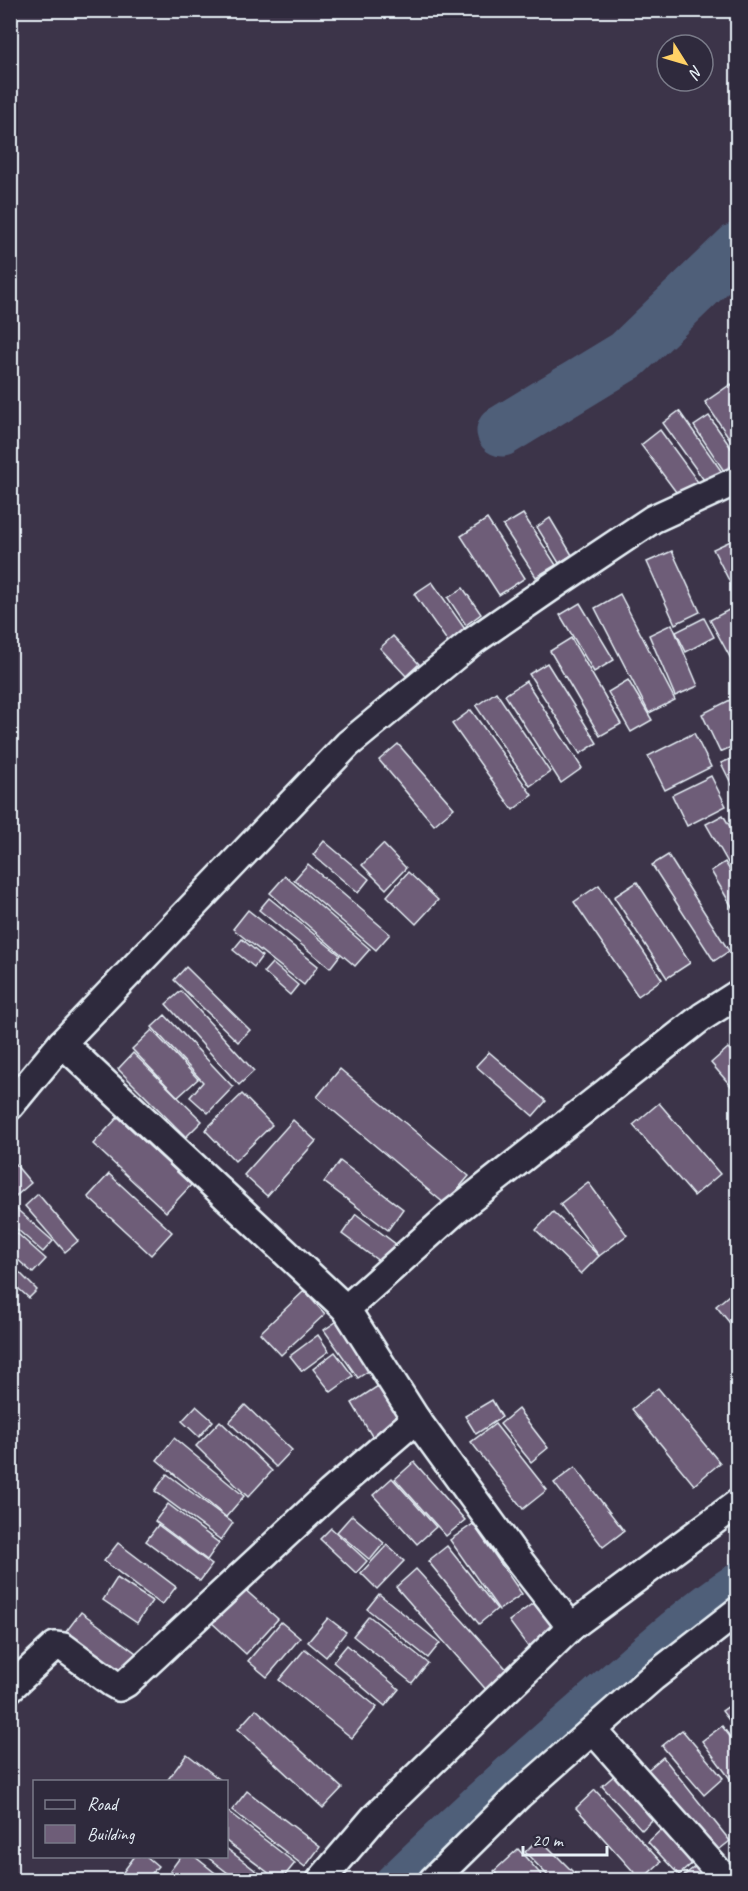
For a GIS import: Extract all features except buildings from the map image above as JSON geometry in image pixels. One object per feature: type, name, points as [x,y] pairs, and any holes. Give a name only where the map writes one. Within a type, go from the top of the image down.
[{"type":"street","points":[[10,1106],[62,1044],[178,924],[292,800],[348,744],[393,705],[473,641],[654,519],[738,480]]},
{"type":"street","points":[[346,1309],[454,1212],[684,1030],[738,994]]},
{"type":"street","points":[[62,1044],[346,1309],[416,1419],[511,1550],[571,1627]]},
{"type":"street","points":[[10,1688],[55,1646],[63,1647],[112,1683],[119,1686],[126,1683],[330,1493],[416,1419]]},
{"type":"street","points":[[321,1881],[374,1818],[571,1627],[738,1503]]},
{"type":"street","points":[[433,1881],[519,1795],[662,1671],[738,1611]]},
{"type":"street","points":[[593,1730],[726,1881]]},
{"type":"waterway","points":[[502,431],[627,355],[738,248]]},
{"type":"waterway","points":[[390,1880],[488,1788],[643,1650],[699,1604],[738,1576]]}]
